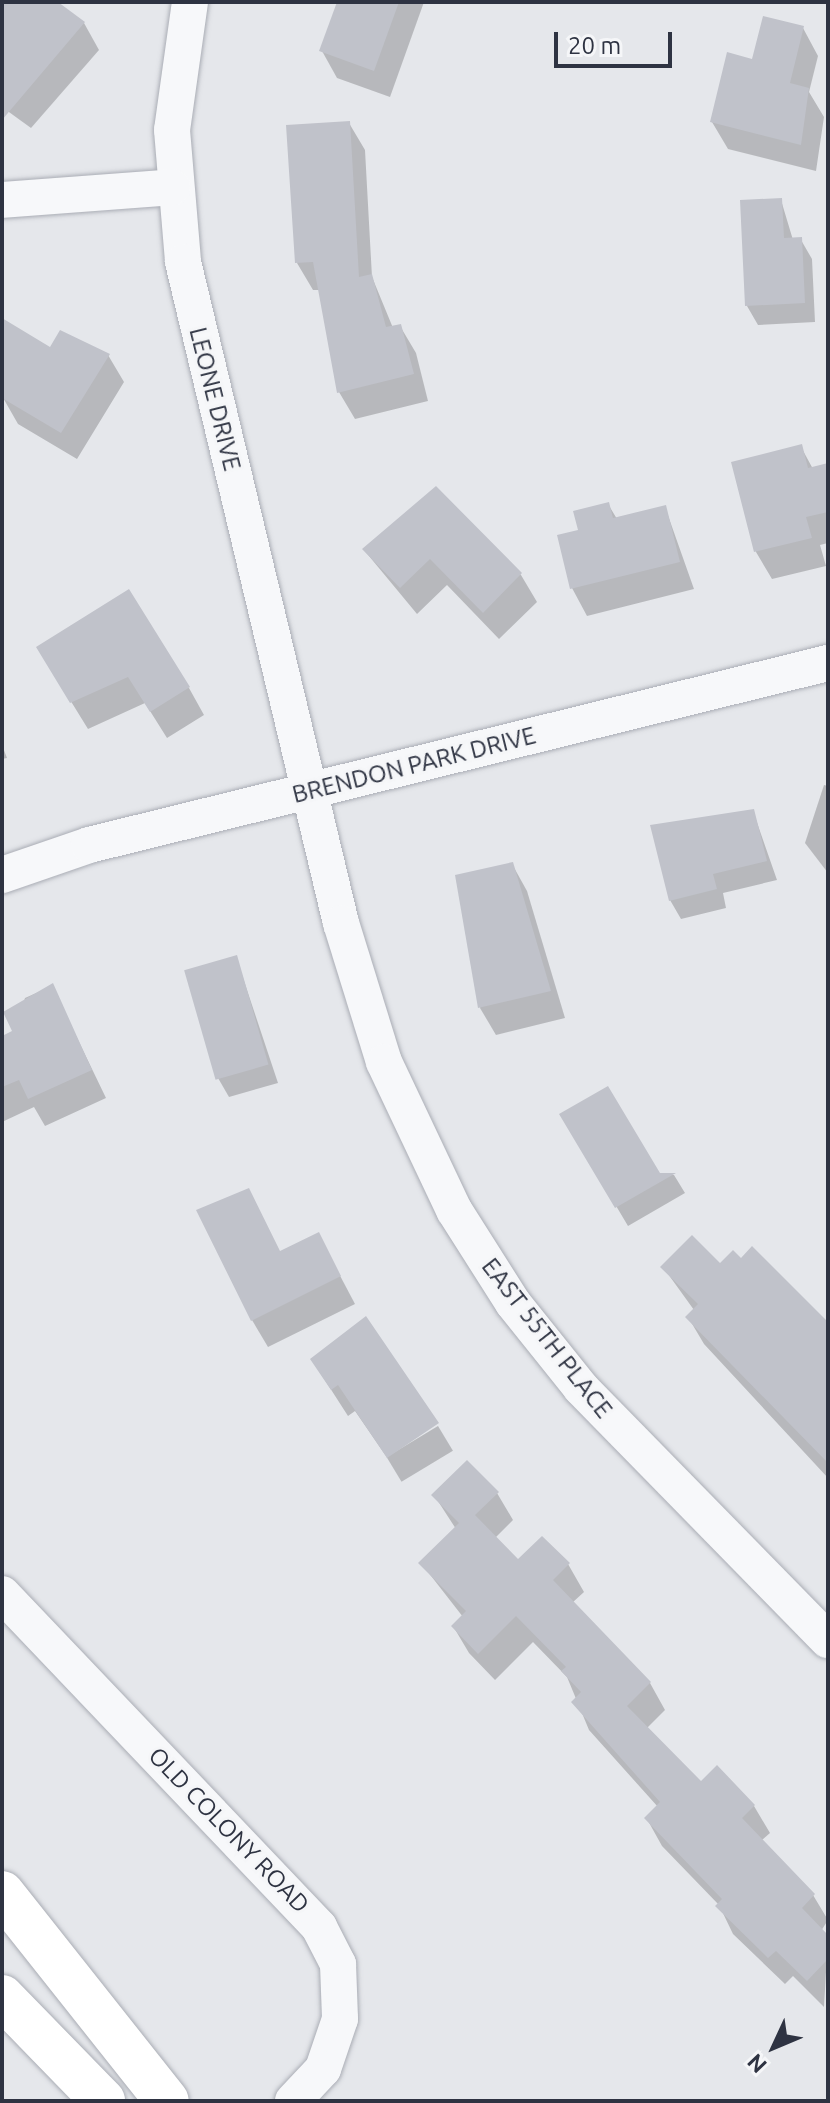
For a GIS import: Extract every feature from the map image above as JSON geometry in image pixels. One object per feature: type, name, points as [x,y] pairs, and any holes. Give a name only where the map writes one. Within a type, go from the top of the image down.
[{"type":"main road","points":[[2,1893],[167,2101]]},
{"type":"main road","points":[[2,1997],[103,2101]]},
{"type":"street","name":"LEONE DRIVE","points":[[190,2],[174,98],[173,187],[195,318],[310,790]]},
{"type":"street","points":[[2,200],[173,187]]},
{"type":"street","name":"BRENDON PARK DRIVE","points":[[2,875],[310,790],[828,663]]},
{"type":"street","name":"EAST 55TH PLACE","points":[[310,790],[384,1062],[472,1242],[581,1388],[828,1640]]},
{"type":"street","name":"OLD COLONY ROAD","points":[[2,1594],[319,1927],[338,1964],[340,2019],[323,2069],[293,2101]]},
{"type":"building","points":[[2,2],[58,2],[85,22],[2,120]]},
{"type":"building","points":[[337,2],[399,2],[374,71],[319,51]]},
{"type":"building","points":[[763,16],[804,26],[790,83],[809,88],[801,145],[710,122],[727,52],[752,59]]},
{"type":"building","points":[[350,121],[359,277],[372,274],[386,327],[401,324],[414,374],[337,393],[313,262],[295,263],[286,125]]},
{"type":"building","points":[[782,198],[784,238],[802,237],[805,303],[745,306],[740,200]]},
{"type":"building","points":[[2,318],[50,347],[60,330],[110,354],[61,433],[2,398]]},
{"type":"building","points":[[802,444],[808,468],[828,463],[828,512],[806,517],[812,538],[754,552],[731,462]]},
{"type":"building","points":[[436,486],[522,573],[483,613],[430,559],[400,588],[362,549]]},
{"type":"building","points":[[609,502],[613,518],[666,505],[680,562],[570,589],[557,535],[578,530],[573,511]]},
{"type":"building","points":[[129,589],[190,687],[150,712],[128,677],[70,703],[36,647]]},
{"type":"building","points":[[754,809],[767,861],[713,874],[717,889],[669,901],[650,825]]},
{"type":"building","points":[[513,862],[551,991],[478,1008],[455,875]]},
{"type":"building","points":[[237,955],[268,1065],[216,1080],[184,970]]},
{"type":"building","points":[[53,983],[92,1070],[28,1099],[19,1080],[2,1087],[2,1036],[12,1031],[3,1012]]},
{"type":"building","points":[[608,1086],[660,1173],[676,1173],[615,1208],[559,1114]]},
{"type":"building","points":[[249,1188],[280,1251],[319,1232],[341,1276],[251,1321],[196,1210]]},
{"type":"building","points":[[692,1235],[720,1263],[733,1250],[741,1258],[752,1246],[828,1322],[828,1463],[685,1317],[698,1304],[660,1267]]},
{"type":"building","points":[[366,1316],[439,1423],[387,1458],[338,1385],[331,1390],[310,1359]]},
{"type":"building","points":[[467,1460],[499,1492],[475,1515],[518,1559],[542,1536],[570,1563],[553,1580],[651,1682],[627,1706],[701,1781],[717,1765],[755,1805],[742,1818],[815,1894],[802,1908],[828,1935],[828,1959],[807,1981],[776,1951],[768,1958],[715,1906],[722,1899],[644,1818],[660,1802],[571,1702],[581,1692],[561,1671],[566,1667],[516,1616],[478,1654],[451,1626],[466,1611],[418,1563],[459,1523],[431,1495]]}]
